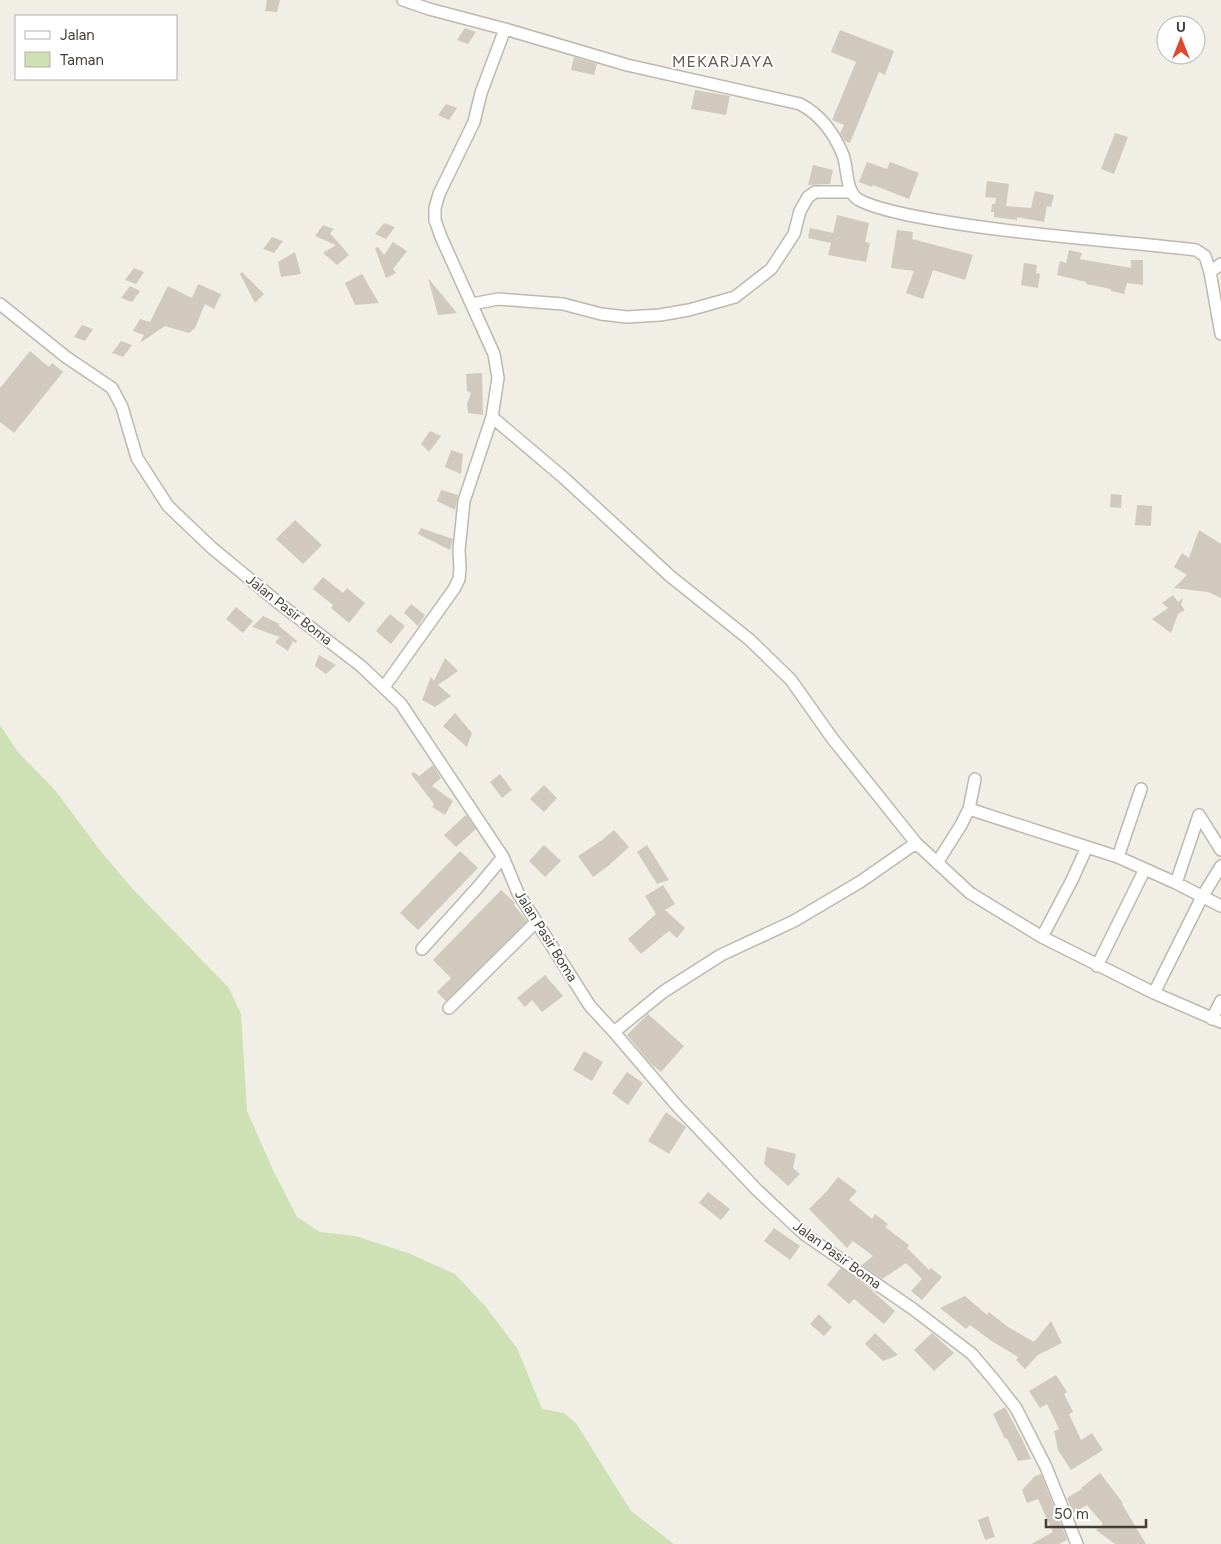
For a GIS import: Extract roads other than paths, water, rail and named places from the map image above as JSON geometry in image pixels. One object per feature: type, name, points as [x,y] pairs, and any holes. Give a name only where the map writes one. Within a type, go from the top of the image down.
[{"type":"street","points":[[403,0],[627,65],[800,104],[819,116],[838,143],[851,192],[857,199],[877,206],[922,218],[997,230],[1196,250],[1205,256],[1210,272],[1221,334]]},
{"type":"street","points":[[384,687],[454,589],[459,579],[460,529],[464,501],[492,417],[498,378],[494,354],[440,237],[435,208],[439,194],[474,122],[481,93],[505,29]]},
{"type":"street","points":[[472,304],[498,298],[562,304],[601,314],[627,317],[689,310],[728,299],[772,269],[794,234],[800,211],[808,197],[815,192],[851,192]]},
{"type":"street","points":[[1210,272],[1221,264]]},
{"type":"street","name":"Jalan Pasir Boma","points":[[0,304],[66,357],[112,388],[122,407],[137,458],[168,506],[212,548],[280,604],[361,666],[401,704],[503,856],[518,893],[590,1006],[678,1107],[757,1190],[804,1234],[913,1309],[972,1354],[1016,1408],[1046,1467],[1077,1544]]},
{"type":"street","points":[[492,417],[564,478],[670,576],[750,640],[790,680],[832,738],[916,844],[970,893],[1042,937],[1097,966],[1216,1020],[1221,1001]]},
{"type":"street","points":[[937,862],[961,826],[969,810],[975,780]]},
{"type":"street","points":[[1118,857],[1141,789]]},
{"type":"street","points":[[969,810],[1118,857],[1221,906]]},
{"type":"street","points":[[1176,883],[1199,816],[1220,844]]},
{"type":"street","points":[[614,1032],[662,992],[721,955],[794,921],[860,882],[916,844]]},
{"type":"street","points":[[1042,937],[1087,847]]},
{"type":"street","points":[[422,948],[478,887],[503,856]]},
{"type":"street","points":[[1154,993],[1202,896],[1221,866]]},
{"type":"street","points":[[1097,966],[1145,869]]},
{"type":"street","points":[[449,1008],[536,922]]},
{"type":"district","name":"MEKARJAYA","points":[[723,61]]}]
